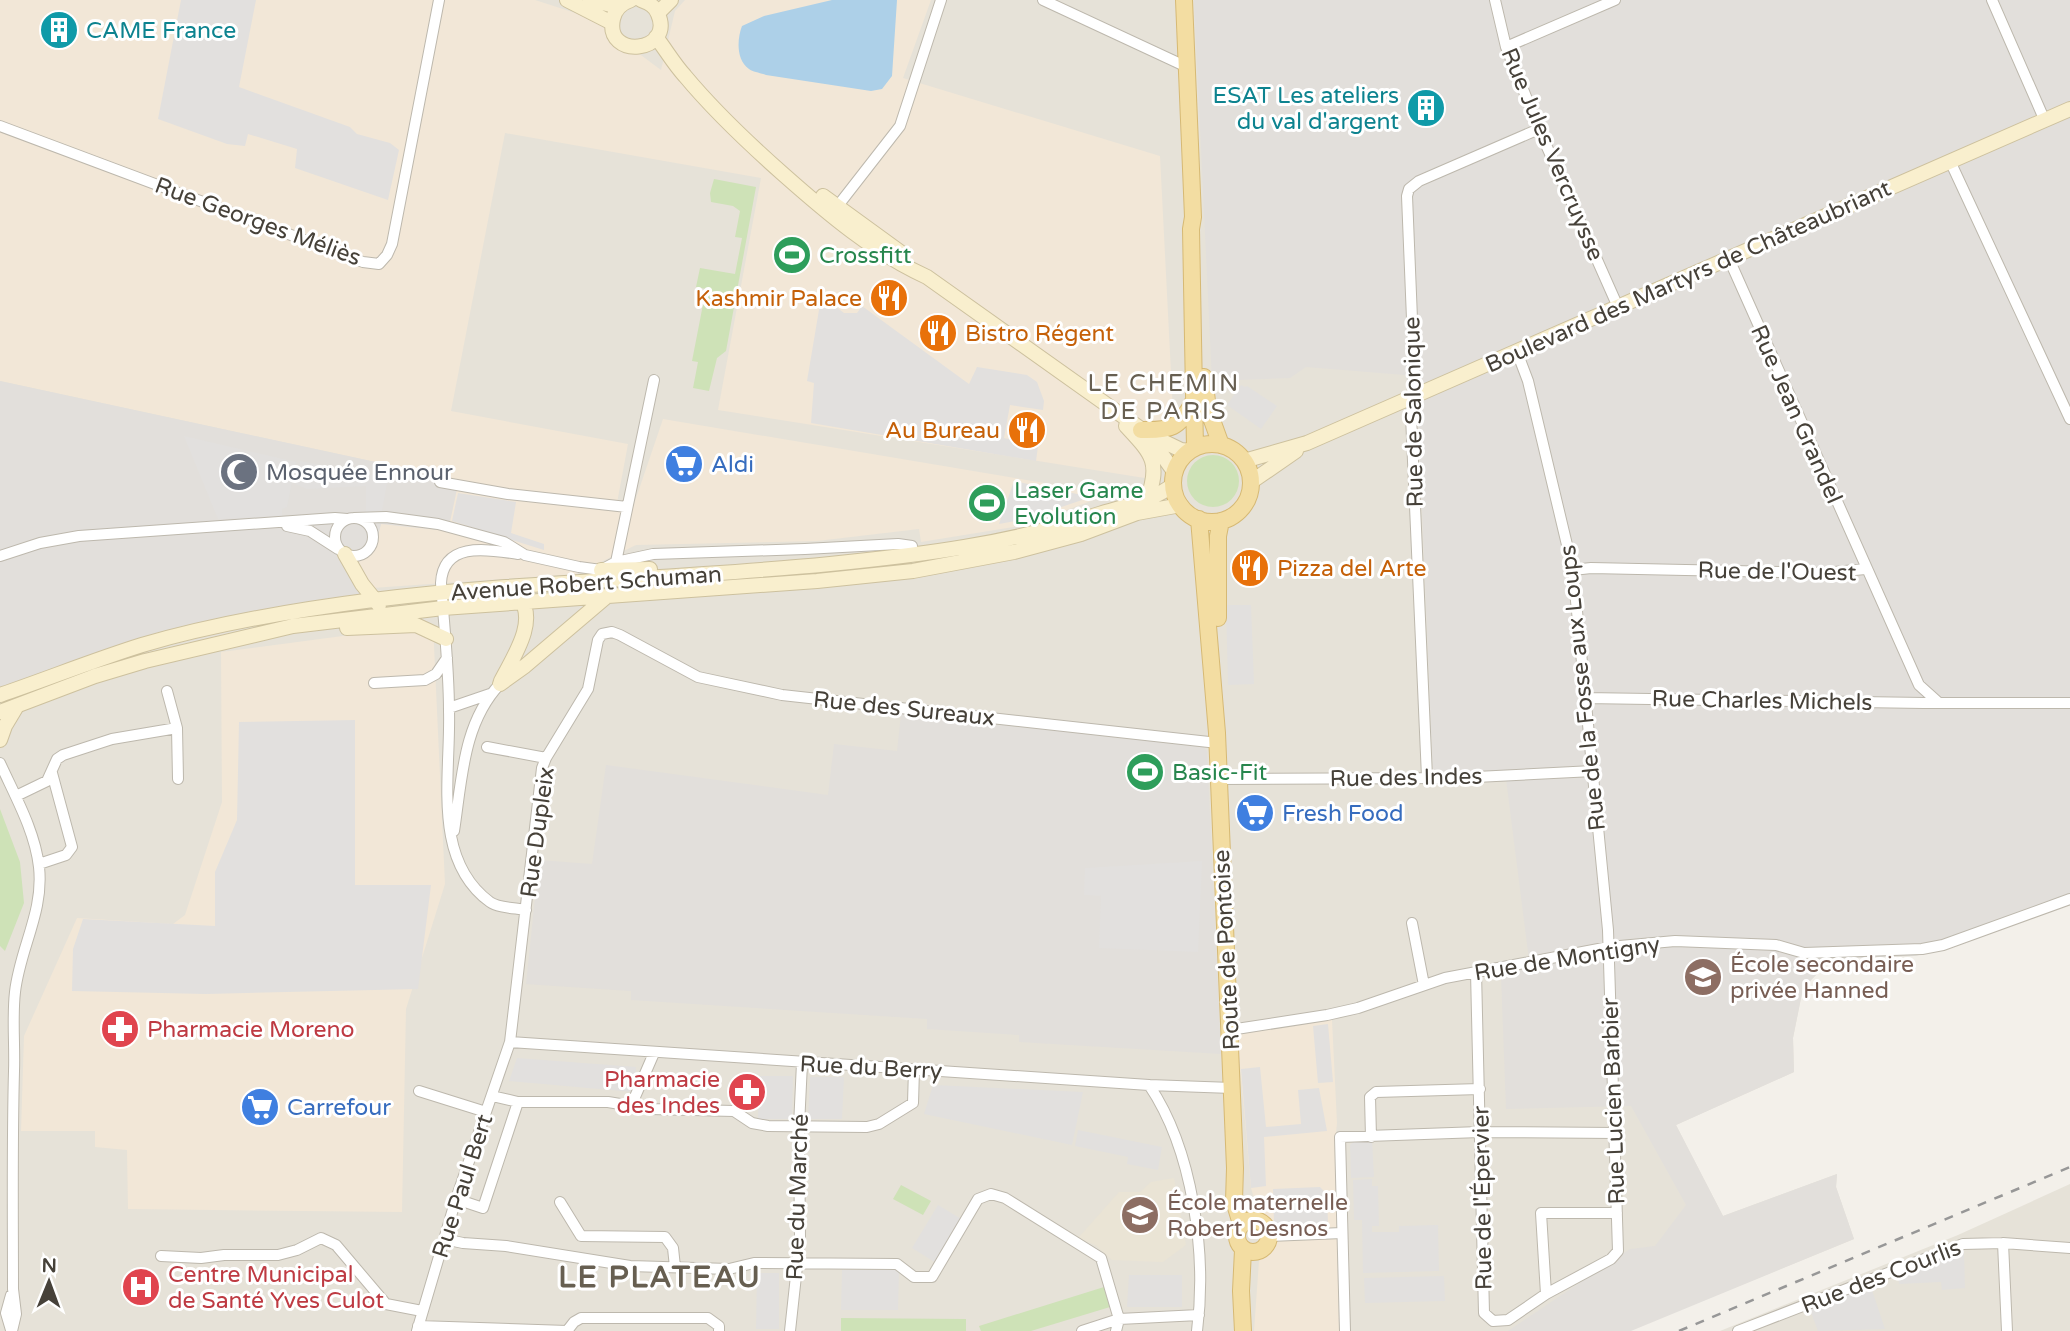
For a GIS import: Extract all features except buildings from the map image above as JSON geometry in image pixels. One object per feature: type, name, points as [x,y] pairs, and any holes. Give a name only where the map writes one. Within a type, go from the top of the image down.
[{"type":"main road","points":[[567,0],[612,23]]},
{"type":"main road","points":[[590,0],[625,3],[612,23],[615,36],[625,45],[632,47],[651,42],[660,24],[651,4],[671,0]]},
{"type":"main road","points":[[1184,0],[1193,216],[1192,450]]},
{"type":"main road","points":[[651,42],[758,152],[834,211],[870,244],[927,277],[1144,432],[1172,446],[1192,450]]},
{"type":"main road","name":"Boulevard des Martyrs de Châteaubriant","points":[[1244,461],[1307,443],[2070,109]]},
{"type":"main road","points":[[1193,216],[1197,229],[1205,394],[1221,445]]},
{"type":"main road","points":[[1144,432],[1166,429],[1178,424],[1186,416],[1194,400]]},
{"type":"main road","points":[[1111,410],[1149,452],[1154,483],[1147,500]]},
{"type":"main road","points":[[1144,432],[1175,478],[1181,505],[1199,519],[1221,521],[1238,512],[1245,503],[1251,482],[1244,461],[1230,448],[1212,444],[1192,450],[1183,457],[1175,478]]},
{"type":"main road","name":"Boulevard des Martyrs de Châteaubriant","points":[[1251,482],[1307,443]]},
{"type":"main road","name":"Avenue Robert Schuman","points":[[0,712],[95,676],[145,661],[293,626],[389,614],[512,588],[770,570],[1011,539],[1161,495],[1175,478]]},
{"type":"main road","name":"Avenue Robert Schuman","points":[[0,695],[141,646],[203,629],[272,615],[374,600],[525,603],[888,574],[953,565],[1014,552],[1081,534],[1137,513],[1181,505]]},
{"type":"main road","name":"Route de Pontoise","points":[[1199,519],[1218,738]]},
{"type":"main road","name":"Route de Pontoise","points":[[1221,521],[1218,536],[1218,738],[1236,1168],[1234,1201],[1247,1222]]},
{"type":"main road","points":[[888,574],[908,565],[915,551]]},
{"type":"main road","points":[[342,552],[374,600],[389,614]]},
{"type":"main road","points":[[601,570],[706,567],[770,570]]},
{"type":"main road","points":[[495,689],[523,638],[525,603],[512,588]]},
{"type":"main road","points":[[495,689],[605,598]]},
{"type":"main road","points":[[262,633],[405,625],[423,627],[446,639]]},
{"type":"main road","points":[[0,740],[17,706]]},
{"type":"main road","points":[[1247,1222],[1264,1224],[1269,1236],[1268,1243],[1250,1251],[1236,1237],[1247,1222]]},
{"type":"main road","points":[[1244,1331],[1241,1290],[1250,1251]]},
{"type":"street","name":"Rue Georges Méliès","points":[[0,126],[362,262],[379,264],[392,244],[439,0]]},
{"type":"street","points":[[834,211],[900,126],[941,0]]},
{"type":"street","points":[[1042,0],[1187,67]]},
{"type":"street","name":"Rue Jules Vercruysse","points":[[1495,0],[1506,47],[1539,129],[1618,307]]},
{"type":"street","points":[[1506,47],[1615,0]]},
{"type":"street","points":[[1992,0],[2045,121]]},
{"type":"street","name":"Rue de Salonique","points":[[1427,777],[1411,416],[1413,397],[1407,196],[1409,189],[1419,181],[1539,129]]},
{"type":"street","points":[[1950,161],[2070,419]]},
{"type":"street","name":"Rue Jean Grandel","points":[[1729,258],[1865,569]]},
{"type":"street","name":"Rue de la Fosse aux Loups","points":[[1517,352],[1528,381],[1573,570],[1609,947]]},
{"type":"street","points":[[616,562],[654,380]]},
{"type":"street","points":[[440,482],[508,494],[627,507]]},
{"type":"street","points":[[0,556],[40,543],[79,536],[335,518],[386,517],[438,524],[504,542],[525,555]]},
{"type":"street","points":[[274,524],[310,531],[342,552],[357,556],[368,550],[373,539],[365,522],[350,519],[337,527],[336,545],[342,552]]},
{"type":"street","points":[[526,910],[492,904],[471,883],[452,847],[448,811],[447,657],[442,601],[443,571],[452,559],[477,549],[601,570],[616,562],[653,554],[805,550],[898,544],[915,551]]},
{"type":"street","name":"Rue de l'Ouest","points":[[1573,570],[1591,568],[1825,573],[1865,569],[1919,685],[1939,703]]},
{"type":"street","name":"Rue des Sureaux","points":[[602,634],[612,632],[620,635],[698,677],[782,695],[1218,738]]},
{"type":"street","name":"Rue Dupleix","points":[[510,1042],[542,768],[588,689],[598,640],[602,634]]},
{"type":"street","points":[[374,683],[425,680],[436,674],[447,657]]},
{"type":"street","points":[[449,708],[495,689]]},
{"type":"street","points":[[452,847],[467,747],[475,718],[495,689]]},
{"type":"street","points":[[167,691],[177,728],[177,779]]},
{"type":"street","name":"Rue Charles Michels","points":[[1585,698],[1939,703]]},
{"type":"street","points":[[1939,703],[2070,703]]},
{"type":"street","points":[[16,796],[47,781],[57,759],[63,755],[112,739],[177,728]]},
{"type":"street","points":[[487,747],[546,758]]},
{"type":"street","points":[[0,763],[27,823],[39,864],[38,910],[15,991],[12,1289],[6,1313],[12,1331]]},
{"type":"street","name":"Rue des Indes","points":[[1219,779],[1456,778],[1593,771]]},
{"type":"street","points":[[39,864],[66,855],[72,847],[52,773]]},
{"type":"street","name":"Rue de Montigny","points":[[1230,1030],[1358,1008],[1445,978],[1609,947],[1675,941],[1776,945],[1804,953],[1922,949],[1943,945],[2070,899]]},
{"type":"street","points":[[1412,923],[1424,985]]},
{"type":"street","name":"Rue Lucien Barbier","points":[[1609,947],[1618,1213],[1616,1255]]},
{"type":"street","name":"Rue de l'Épervier","points":[[1476,972],[1484,1312],[1493,1321],[1508,1320],[1546,1294],[1616,1255]]},
{"type":"street","name":"Rue du Berry","points":[[510,1042],[802,1063],[1232,1088]]},
{"type":"street","name":"Rue Paul Bert","points":[[417,1329],[456,1199],[510,1042]]},
{"type":"street","points":[[631,1106],[654,1053]]},
{"type":"street","name":"Rue du Marché","points":[[790,1331],[800,1239],[799,1126],[802,1063]]},
{"type":"street","points":[[492,1096],[518,1102],[608,1102],[650,1109],[734,1111],[759,1125],[867,1127],[879,1124],[913,1103],[914,1069]]},
{"type":"street","points":[[1149,1085],[1172,1125],[1195,1213],[1200,1264],[1197,1331]]},
{"type":"street","points":[[1371,1137],[1370,1097],[1376,1092],[1480,1089]]},
{"type":"street","points":[[419,1091],[486,1112]]},
{"type":"street","points":[[456,1199],[483,1208],[518,1102]]},
{"type":"street","points":[[0,1120],[12,1120]]},
{"type":"street","points":[[1345,1331],[1340,1137],[1480,1132],[1616,1132]]},
{"type":"street","points":[[444,1239],[630,1266],[735,1269],[744,1264],[897,1264],[914,1277],[932,1277],[978,1199],[991,1194],[1005,1198],[1101,1258],[1119,1319],[1116,1331]]},
{"type":"street","points":[[560,1202],[581,1236],[665,1237],[673,1248],[676,1266]]},
{"type":"street","points":[[1546,1294],[1541,1213],[1618,1213]]},
{"type":"street","points":[[1269,1236],[1342,1233]]},
{"type":"street","points":[[161,1256],[201,1258],[224,1255],[278,1255],[297,1250],[321,1238],[336,1245],[386,1304],[422,1311]]},
{"type":"street","points":[[2003,1243],[2007,1331]]},
{"type":"street","name":"Rue des Courlis","points":[[1738,1331],[1957,1245],[2003,1243],[2070,1248]]},
{"type":"street","points":[[1082,1331],[1119,1319],[1199,1315]]},
{"type":"street","points":[[417,1329],[567,1331],[581,1318],[708,1318],[719,1326],[719,1331]]},
{"type":"shaded area","points":[[0,0],[2070,0],[1939,951],[1914,956],[1832,959],[1803,988],[1793,1038],[1794,1072],[1676,1125],[1723,1216],[1837,1174],[1836,1187],[1854,1239],[1628,1331],[0,1331]]},
{"type":"shaded area","points":[[0,0],[535,0],[591,18],[661,70],[675,11],[685,0],[931,0],[903,78],[1160,156],[1173,412],[1157,480],[718,410],[761,178],[505,133],[451,411],[628,444],[617,503],[477,484],[0,381]]},
{"type":"shaded area","points":[[181,0],[256,0],[239,87],[350,127],[357,134],[390,143],[399,150],[388,200],[295,168],[297,149],[248,134],[245,146],[227,144],[158,119]]},
{"type":"shaded area","points":[[1194,0],[2070,0],[2070,904],[1939,951],[1914,956],[1832,959],[1803,988],[1793,1038],[1794,1072],[1676,1125],[1723,1216],[1837,1174],[1836,1187],[1854,1239],[1631,1331],[1508,1331],[1630,1249],[1655,1246],[1686,1205],[1631,1106],[1506,1109],[1501,975],[1530,968],[1505,771],[1433,775],[1418,412],[1405,375],[1306,367],[1290,378],[1212,381]]},
{"type":"shaded area","points":[[821,298],[844,313],[857,313],[862,306],[969,384],[977,367],[1027,375],[1037,382],[1044,401],[1043,410],[1010,405],[1004,438],[1038,446],[1036,461],[811,423],[814,383],[807,381]]},
{"type":"shaded area","points":[[0,381],[459,480],[448,531],[381,524],[374,550],[356,563],[365,593],[278,606],[155,637],[0,688]]},
{"type":"shaded area","points":[[1241,385],[1247,386],[1277,406],[1261,429],[1227,405]]},
{"type":"shaded area","points":[[663,419],[1110,494],[1026,525],[921,542],[919,529],[817,541],[636,545],[576,574],[372,588],[356,563],[374,550],[381,524],[458,488],[501,498],[631,513]]},
{"type":"shaded area","points":[[184,436],[296,462],[287,507],[282,509],[282,516],[218,519]]},
{"type":"shaded area","points":[[300,461],[388,478],[382,511],[366,512],[366,486],[307,489],[295,484]]},
{"type":"shaded area","points":[[1014,481],[1082,495],[1082,500],[1026,519],[999,524]]},
{"type":"shaded area","points":[[458,493],[516,502],[511,533],[544,544],[544,550],[452,521]]},
{"type":"shaded area","points":[[1226,605],[1251,605],[1254,684],[1228,685]]},
{"type":"shaded area","points":[[433,624],[445,884],[406,1009],[402,1212],[128,1209],[127,1150],[95,1147],[95,1131],[21,1131],[24,1036],[77,918],[173,924],[185,915],[222,802],[221,652]]},
{"type":"shaded area","points":[[901,714],[1202,745],[1207,751],[1221,1054],[1019,1042],[1019,1035],[927,1029],[927,1019],[631,1000],[631,991],[526,984],[539,860],[592,864],[606,765],[828,795],[834,744],[897,751]]},
{"type":"shaded area","points":[[355,720],[355,885],[431,885],[418,989],[206,994],[72,991],[73,949],[83,919],[215,926],[215,872],[237,820],[239,722]]},
{"type":"shaded area","points":[[1202,861],[1198,952],[1099,948],[1101,896],[1084,895],[1085,868]]},
{"type":"shaded area","points":[[1332,1020],[1337,1123],[1335,1142],[1339,1331],[1254,1331],[1259,1261],[1274,1247],[1274,1226],[1257,1209],[1251,1188],[1237,1033]]},
{"type":"shaded area","points":[[1328,1024],[1333,1082],[1318,1083],[1313,1026]]},
{"type":"shaded area","points":[[517,1058],[636,1067],[633,1092],[509,1081]]},
{"type":"shaded area","points":[[1260,1067],[1266,1127],[1301,1124],[1298,1090],[1319,1088],[1327,1131],[1264,1137],[1266,1186],[1251,1188],[1241,1069]]},
{"type":"shaded area","points":[[759,1076],[793,1076],[792,1119],[758,1119]]},
{"type":"shaded area","points":[[810,1077],[844,1077],[842,1119],[808,1119]]},
{"type":"shaded area","points":[[933,1085],[1083,1092],[1072,1145],[924,1114]]},
{"type":"shaded area","points":[[1078,1130],[1162,1147],[1158,1170],[1127,1164],[1128,1157],[1075,1146]]},
{"type":"shaded area","points":[[1355,1140],[1372,1140],[1374,1177],[1351,1178],[1350,1145]]},
{"type":"shaded area","name":"École maternelle Robert Desnos","points":[[1174,1178],[1186,1245],[1163,1262],[1112,1260],[1095,1245],[1078,1238],[1119,1192],[1140,1192],[1151,1182]]},
{"type":"shaded area","points":[[1372,1179],[1372,1186],[1378,1186],[1379,1226],[1372,1226],[1372,1232],[1399,1232],[1399,1226],[1438,1225],[1439,1271],[1363,1273],[1362,1220],[1354,1220],[1353,1180]]},
{"type":"shaded area","points":[[2070,1184],[2070,1331],[1720,1331],[1958,1235]]},
{"type":"shaded area","points":[[1320,1187],[1327,1194],[1328,1224],[1274,1225],[1273,1189]]},
{"type":"shaded area","points":[[938,1205],[963,1220],[936,1263],[912,1248]]},
{"type":"shaded area","points":[[1964,1250],[1965,1288],[1942,1290],[1941,1282],[1899,1284],[1898,1274]]},
{"type":"shaded area","points":[[842,1270],[899,1270],[898,1310],[841,1310]]},
{"type":"shaded area","points":[[757,1273],[779,1273],[779,1329],[756,1329]]},
{"type":"shaded area","points":[[1129,1275],[1182,1275],[1182,1307],[1127,1307]]},
{"type":"shaded area","points":[[1444,1276],[1445,1301],[1365,1303],[1364,1278]]},
{"type":"shaded area","points":[[1853,1290],[1860,1295],[1872,1290],[1885,1329],[1818,1331],[1809,1307]]},
{"type":"green space","points":[[714,179],[756,187],[726,351],[717,358],[709,391],[693,388],[698,362],[692,361],[706,289],[696,287],[700,268],[735,274],[742,238],[735,237],[740,211],[733,206],[711,202],[710,193]]},
{"type":"green space","points":[[1213,455],[1223,457],[1231,463],[1237,471],[1237,491],[1231,499],[1223,505],[1213,507],[1203,505],[1195,499],[1189,491],[1187,481],[1189,471],[1195,463],[1203,457]]},
{"type":"green space","points":[[0,809],[20,862],[24,903],[5,951],[0,946]]},
{"type":"green space","points":[[901,1185],[931,1201],[923,1215],[893,1199]]},
{"type":"green space","points":[[1104,1287],[1110,1307],[1031,1331],[981,1331],[979,1326]]},
{"type":"green space","points":[[841,1318],[966,1319],[966,1331],[841,1331]]},
{"type":"water","points":[[832,0],[897,0],[892,76],[882,89],[871,91],[766,75],[745,65],[739,49],[742,26],[764,16]]},
{"type":"railway","points":[[1679,1331],[2070,1167]]},
{"type":"place","name":"CAME France","points":[[59,30]]},
{"type":"place","name":"ESAT Les ateliers du val d'argent","points":[[1426,108]]},
{"type":"place","name":"Crossfitt","points":[[792,255]]},
{"type":"place","name":"Kashmir Palace","points":[[889,298]]},
{"type":"place","name":"Bistro Régent","points":[[938,333]]},
{"type":"place","name":"Au Bureau","points":[[1027,430]]},
{"type":"place","name":"Aldi","points":[[684,464]]},
{"type":"place","name":"Mosquée Ennour","points":[[239,472]]},
{"type":"place","name":"Laser Game Evolution","points":[[987,503]]},
{"type":"place","name":"Pizza del Arte","points":[[1250,568]]},
{"type":"place","name":"Basic-Fit","points":[[1145,772]]},
{"type":"place","name":"Fresh Food","points":[[1255,813]]},
{"type":"place","name":"École secondaire privée Hanned","points":[[1703,977]]},
{"type":"place","name":"Pharmacie Moreno","points":[[120,1029]]},
{"type":"place","name":"Pharmacie des Indes","points":[[747,1092]]},
{"type":"place","name":"Carrefour","points":[[260,1107]]},
{"type":"place","name":"École maternelle Robert Desnos","points":[[1140,1215]]},
{"type":"place","name":"Centre Municipal de Santé Yves Culot","points":[[141,1287]]},
{"type":"district","name":"LE CHEMIN DE PARIS","points":[[1164,397]]},
{"type":"district","name":"LE PLATEAU","points":[[660,1277]]}]
